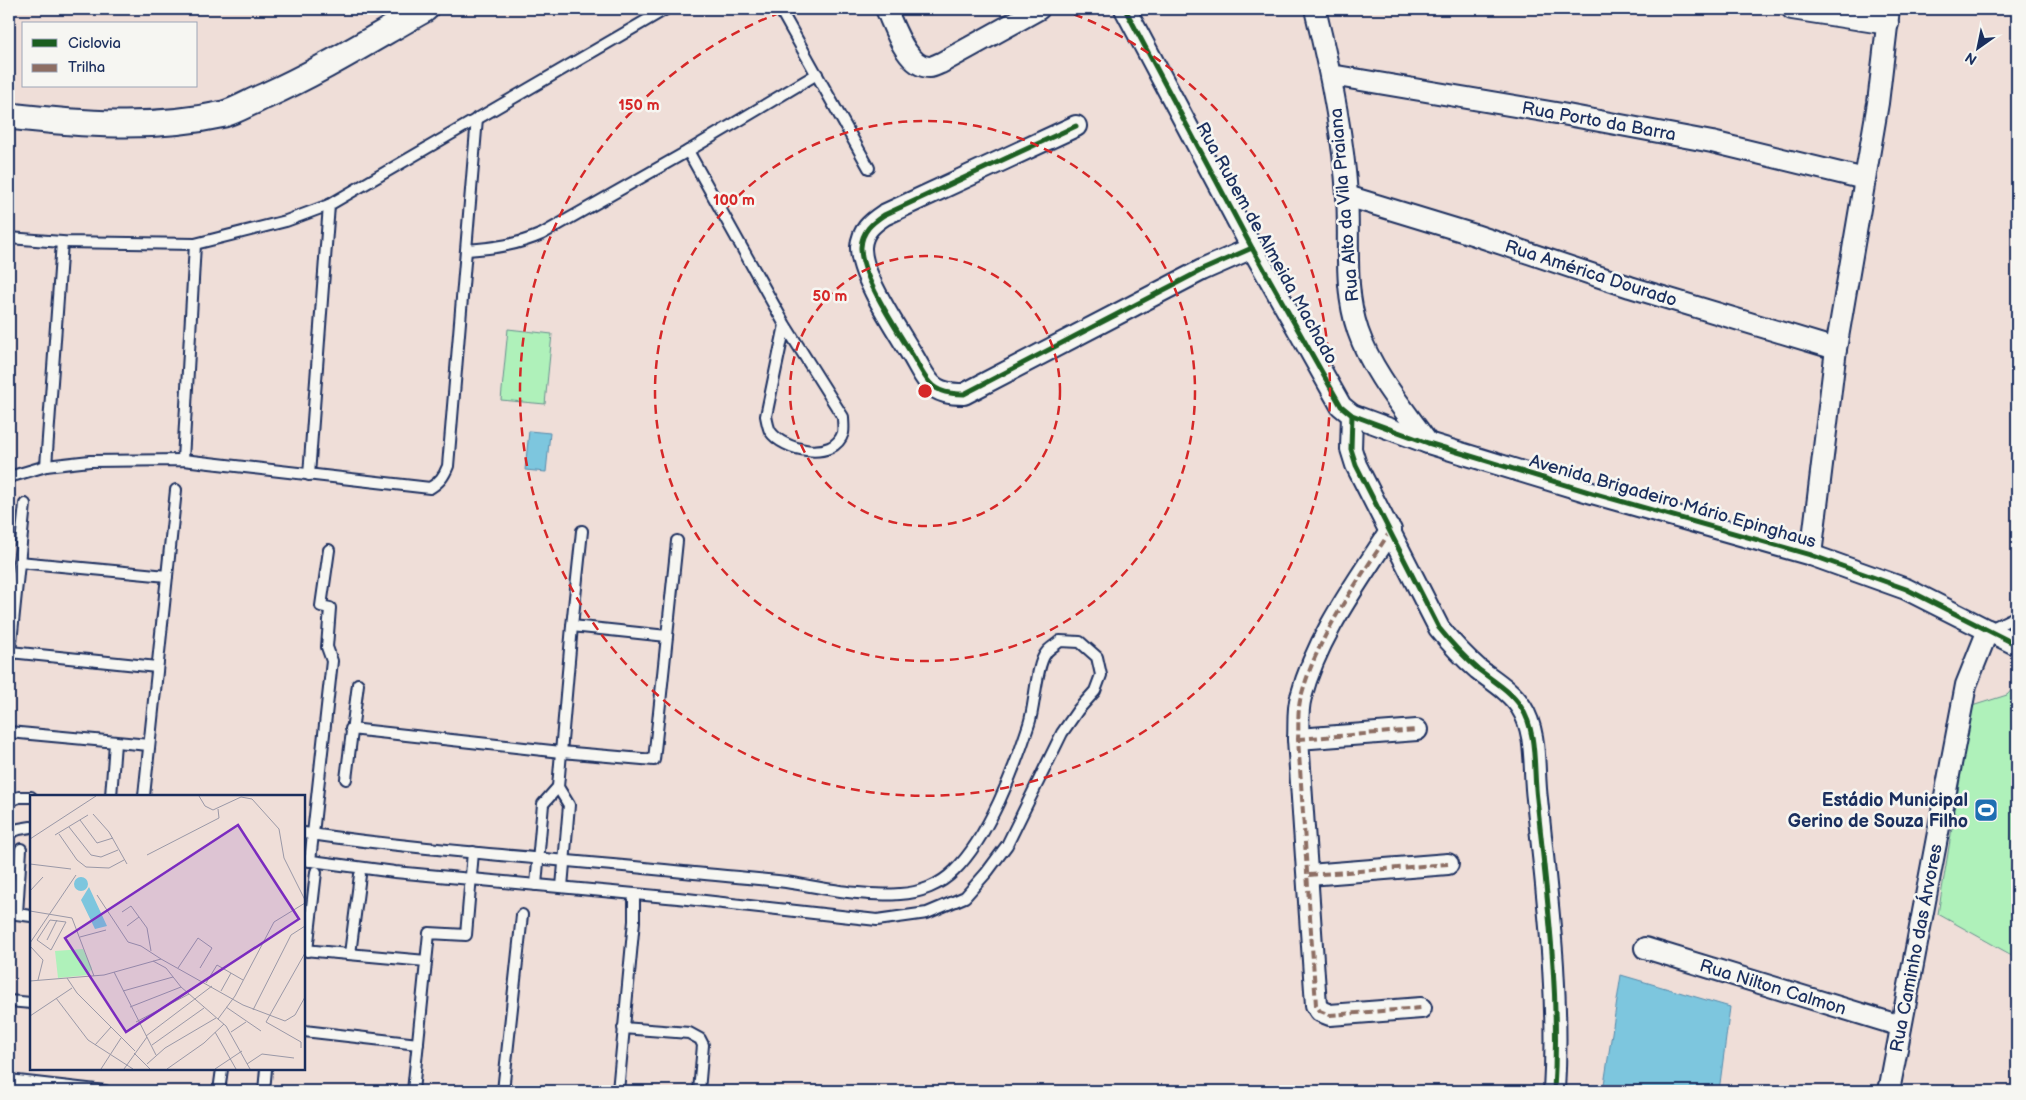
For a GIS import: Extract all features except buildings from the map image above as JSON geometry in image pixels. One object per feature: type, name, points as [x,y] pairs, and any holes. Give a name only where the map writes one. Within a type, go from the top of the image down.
[{"type":"street","points":[[9,116],[52,121],[166,124],[226,113],[296,82],[425,9]]},
{"type":"street","points":[[886,9],[908,55],[918,64],[930,67],[941,63],[1039,9]]},
{"type":"street","name":"Rua Rubem de Almeida Machado","points":[[1125,9],[1252,248],[1341,406],[1352,415],[1428,443]]},
{"type":"street","name":"Rua Alto da Vila Praiana","points":[[1315,9],[1331,75],[1342,136],[1347,196],[1347,266],[1353,313],[1370,357],[1428,443]]},
{"type":"street","points":[[1792,9],[1889,16],[1878,103],[1836,349],[1811,555]]},
{"type":"street","name":"Rua Porto da Barra","points":[[1331,75],[1562,114],[1712,142],[1865,179]]},
{"type":"street","points":[[1076,126],[884,215],[871,224],[865,232],[861,249],[865,268],[885,310],[930,384],[950,394],[964,394],[1202,270],[1252,248]]},
{"type":"street","name":"Rua América Dourado","points":[[1347,196],[1475,235],[1630,287],[1836,349]]},
{"type":"street","points":[[1352,415],[1351,449],[1356,465],[1391,530],[1439,628],[1454,647],[1511,695],[1521,707],[1531,728],[1536,798],[1548,888],[1554,972],[1556,1062],[1554,1091]]},
{"type":"street","name":"Avenida Brigadeiro Mário Epinghaus","points":[[1428,443],[1592,493],[1811,555],[1906,589],[2017,645]]},
{"type":"street","points":[[1391,530],[1338,613],[1319,648],[1300,698],[1298,739],[1309,875],[1316,1005],[1320,1011],[1330,1015],[1421,1008]]},
{"type":"street","name":"Rua Caminho das Árvores","points":[[1889,1091],[1966,685],[1988,630]]},
{"type":"street","points":[[1298,739],[1418,730]]},
{"type":"street","points":[[1309,875],[1448,864]]},
{"type":"street","name":"Rua Nilton Calmon","points":[[1646,948],[1901,1026]]},
{"type":"lane","points":[[9,238],[62,242],[195,244],[269,226],[329,205],[666,9]]},
{"type":"lane","points":[[780,9],[868,168]]},
{"type":"lane","points":[[468,250],[505,247],[524,242],[688,151],[816,74]]},
{"type":"lane","points":[[9,477],[46,466],[90,461],[183,460],[430,488],[438,484],[444,477],[448,466],[468,250],[477,118]]},
{"type":"lane","points":[[688,151],[785,325],[843,417],[843,432],[838,442],[829,449],[814,452],[799,449],[783,442],[769,430],[766,416],[785,325]]},
{"type":"lane","points":[[309,475],[329,205]]},
{"type":"lane","points":[[46,466],[62,242]]},
{"type":"lane","points":[[183,460],[195,244]]},
{"type":"lane","points":[[144,795],[176,490]]},
{"type":"lane","points":[[24,504],[9,657],[157,667]]},
{"type":"lane","points":[[562,887],[569,805],[558,787],[582,531]]},
{"type":"lane","points":[[352,730],[654,760],[677,542]]},
{"type":"lane","points":[[309,834],[396,846],[782,882],[864,894],[903,894],[934,886],[954,870],[979,839],[1005,786],[1030,723],[1037,692],[1039,667],[1046,653],[1060,641],[1080,642],[1097,657],[1102,675],[1095,691],[1078,710],[1062,733],[1007,844],[965,897],[926,913],[877,920],[307,861],[309,834],[332,661],[327,647],[330,608],[320,606],[329,550]]},
{"type":"lane","points":[[19,562],[167,576]]},
{"type":"lane","points":[[1988,630],[2017,616]]},
{"type":"lane","points":[[572,626],[667,636]]},
{"type":"lane","points":[[346,780],[358,684]]},
{"type":"lane","points":[[9,732],[149,745]]},
{"type":"lane","points":[[110,795],[115,743]]},
{"type":"lane","points":[[536,885],[543,804],[558,787]]},
{"type":"lane","points":[[9,801],[19,797],[30,797]]},
{"type":"lane","points":[[9,833],[19,828],[30,827]]},
{"type":"lane","points":[[21,849],[13,914],[30,916]]},
{"type":"lane","points":[[413,1091],[429,933],[466,935],[473,852]]},
{"type":"lane","points":[[316,872],[306,951],[426,961]]},
{"type":"lane","points":[[350,954],[360,876]]},
{"type":"lane","points":[[618,1091],[634,921],[634,894]]},
{"type":"lane","points":[[503,1091],[522,915]]},
{"type":"lane","points":[[9,1001],[30,1003]]},
{"type":"lane","points":[[623,1028],[689,1033],[700,1040],[703,1045],[699,1091]]},
{"type":"lane","points":[[305,1032],[418,1044]]},
{"type":"lane","points":[[219,1091],[222,1070]]},
{"type":"lane","points":[[264,1091],[266,1070]]},
{"type":"lane","points":[[9,1080],[105,1091]]},
{"type":"green space","points":[[508,329],[552,334],[545,404],[501,400]]},
{"type":"green space","name":"Estádio Municipal Gerino de Souza Filho","points":[[2017,684],[2017,958],[1938,914],[1972,706],[2007,695]]},
{"type":"water","points":[[529,431],[550,433],[546,472],[525,470]]},
{"type":"water","points":[[1621,975],[1730,1007],[1719,1091],[1603,1091]]},
{"type":"marked path","points":[[1391,530],[1339,610],[1317,653],[1308,674],[1300,702],[1298,739],[1316,1005],[1320,1011],[1330,1015],[1421,1008]]},
{"type":"marked path","points":[[1298,739],[1417,730]]},
{"type":"marked path","points":[[1309,875],[1448,864]]},
{"type":"cycle path","points":[[1125,9],[1252,248],[1341,406],[1352,415],[1428,443],[1592,493],[1811,555],[1906,589],[2017,645]]},
{"type":"cycle path","points":[[1076,126],[884,215],[872,224],[863,236],[861,247],[862,259],[872,286],[924,375],[937,389],[950,393],[964,394],[1202,270],[1252,248]]},
{"type":"cycle path","points":[[1352,415],[1351,449],[1356,465],[1439,628],[1478,669],[1517,701],[1530,728],[1534,751],[1552,945],[1555,1018],[1554,1091]]},
{"type":"place","name":"Estádio Municipal Gerino de Souza Filho","points":[[1986,810]]}]
